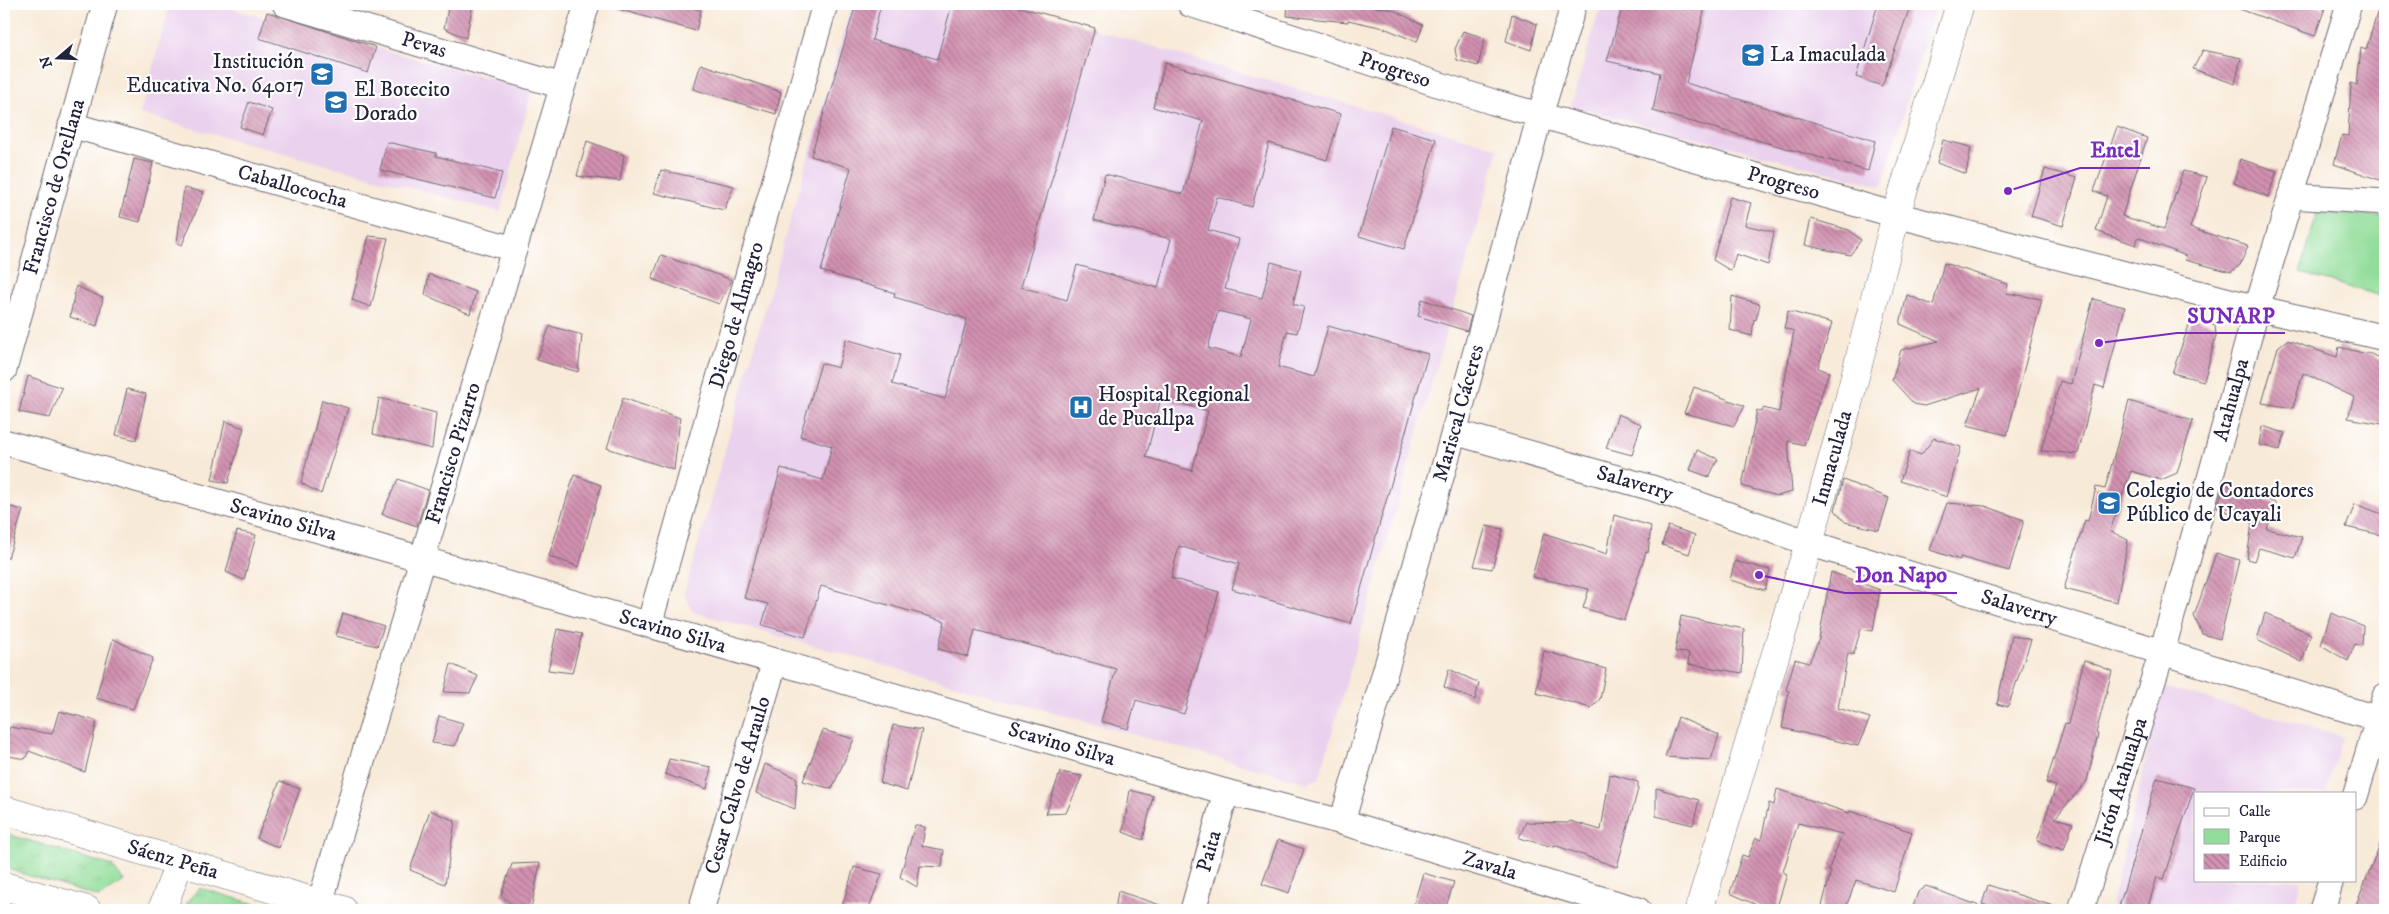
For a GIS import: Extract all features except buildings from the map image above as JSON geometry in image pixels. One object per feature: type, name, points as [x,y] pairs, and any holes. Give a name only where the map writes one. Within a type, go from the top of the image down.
[{"type":"street","name":"Francisco de Orellana","points":[[4,370],[105,4]]},
{"type":"street","name":"Pevas","points":[[285,4],[562,86]]},
{"type":"street","name":"Francisco Pizarro","points":[[331,907],[422,559],[586,4]]},
{"type":"street","name":"Diego de Almagro","points":[[648,625],[826,4]]},
{"type":"street","name":"Progreso","points":[[1190,4],[1540,115],[1896,215],[2257,308],[2385,338]]},
{"type":"street","name":"Mariscal Cáceres","points":[[1342,822],[1454,432],[1540,115],[1574,4]]},
{"type":"street","name":"Inmaculada","points":[[1699,910],[1809,543],[1848,404],[1896,215],[1960,4]]},
{"type":"street","name":"Atahualpa","points":[[2162,652],[2257,308],[2349,4]]},
{"type":"street","name":"Caballococha","points":[[71,125],[514,249]]},
{"type":"street","points":[[2290,196],[2385,202]]},
{"type":"street","name":"Salaverry","points":[[1454,432],[1652,488],[1809,543],[2162,652],[2383,712]]},
{"type":"street","name":"Scavino Silva","points":[[4,442],[422,559],[1226,792],[1342,822]]},
{"type":"street","name":"Jirón Atahualpa","points":[[2081,910],[2162,652]]},
{"type":"street","name":"Cesar Calvo de Araulo","points":[[701,910],[775,661]]},
{"type":"street","points":[[2356,794],[2383,712]]},
{"type":"street","name":"Paita","points":[[1194,910],[1226,792]]},
{"type":"street","name":"Sáenz Peña","points":[[4,810],[331,907]]},
{"type":"street","name":"Zavala","points":[[1342,822],[1638,910]]},
{"type":"street","points":[[162,910],[179,863]]},
{"type":"street","points":[[2322,910],[2330,882]]},
{"type":"street","points":[[4,886],[87,910]]},
{"type":"shaded area","name":"El Botecito Dorado","points":[[170,4],[213,4],[532,90],[500,212],[140,114]]},
{"type":"shaded area","name":"Hospital Regional de Pucallpa","points":[[852,4],[1007,4],[1499,148],[1319,779],[1307,783],[693,612],[684,594]]},
{"type":"shaded area","name":"La Imaculada","points":[[1601,4],[1936,4],[1882,186],[1571,106]]},
{"type":"shaded area","points":[[2163,687],[2343,736],[2326,792],[2194,792],[2194,882],[2300,882],[2293,910],[2110,910]]},
{"type":"green space","points":[[2317,213],[2385,216],[2385,297],[2300,273]]},
{"type":"green space","points":[[4,833],[112,866],[124,881],[99,897],[4,868]]},
{"type":"green space","points":[[200,888],[275,910],[187,910],[187,903]]},
{"type":"place","name":"La Imaculada","points":[[1753,55]]},
{"type":"place","name":"Institución Educativa No. 64017","points":[[322,74]]},
{"type":"place","name":"El Botecito Dorado","points":[[336,102]]},
{"type":"place","name":"Entel","points":[[2008,191]]},
{"type":"place","name":"SUNARP","points":[[2099,343]]},
{"type":"place","name":"Hospital Regional de Pucallpa","points":[[1081,407]]},
{"type":"place","name":"Colegio de Contadores Público de Ucayali","points":[[2109,503]]},
{"type":"place","name":"Don Napo","points":[[1759,575]]}]
